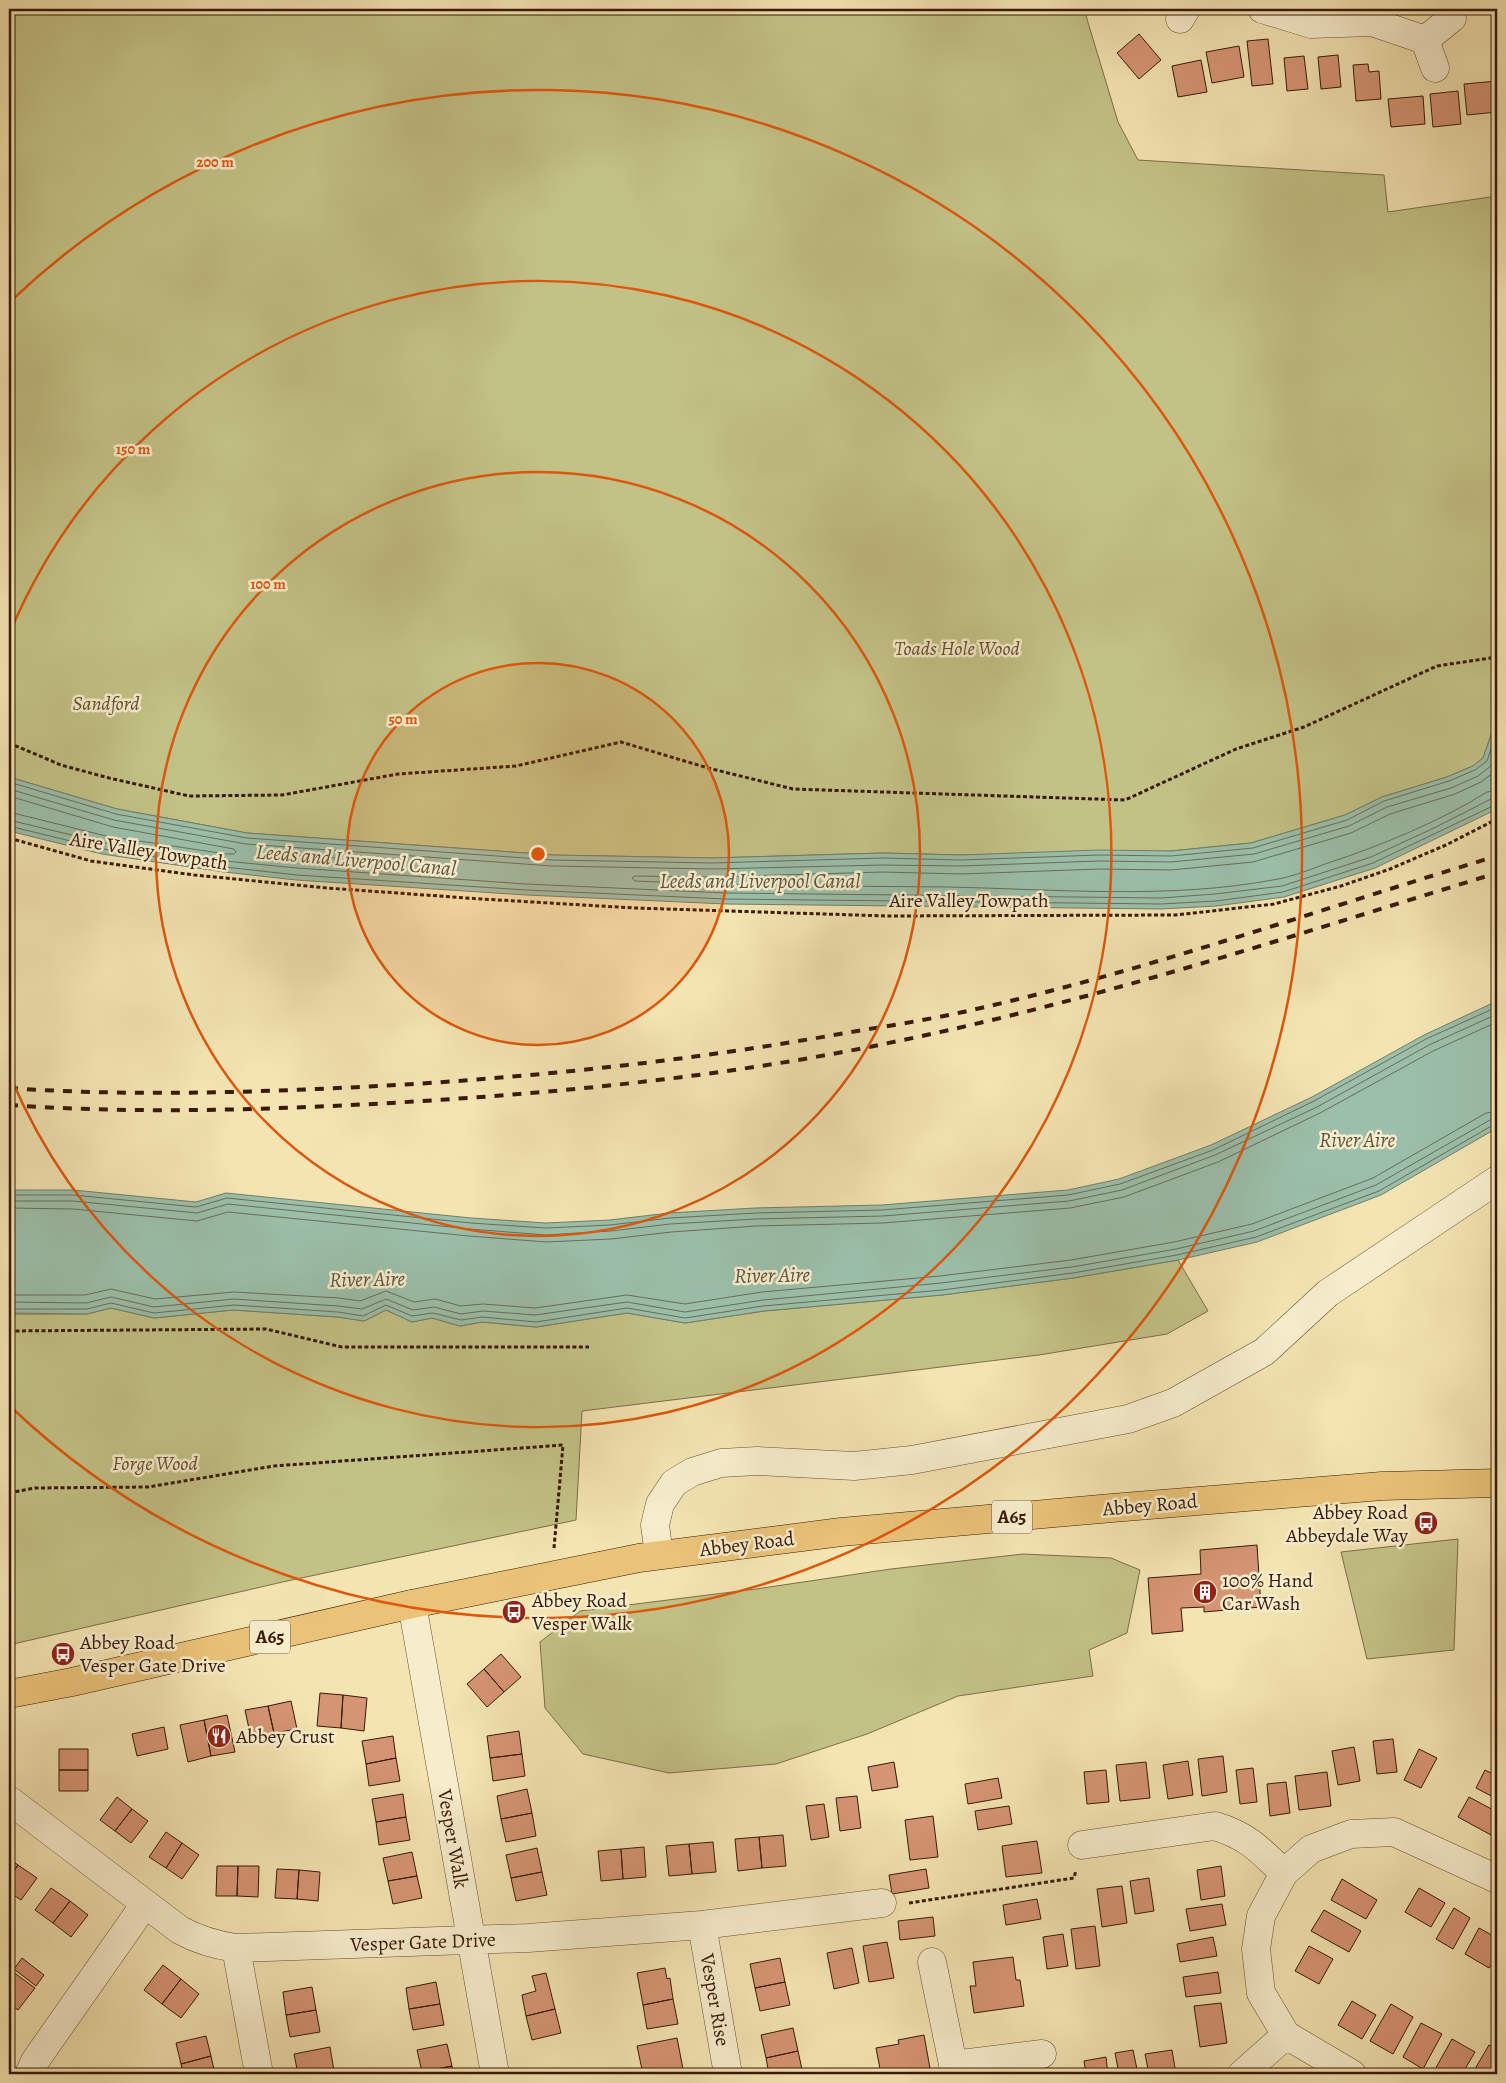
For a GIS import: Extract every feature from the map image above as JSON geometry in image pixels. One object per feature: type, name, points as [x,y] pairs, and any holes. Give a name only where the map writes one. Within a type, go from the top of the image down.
[{"type":"main road","name":"Abbey Road","points":[[9,1694],[72,1682],[412,1604],[551,1575],[659,1556],[841,1532],[1112,1508],[1382,1486],[1497,1483]]},
{"type":"street","points":[[1262,9],[1311,24],[1372,22],[1425,40]]},
{"type":"street","points":[[1425,40],[1452,18]]},
{"type":"street","points":[[1425,40],[1435,68]]},
{"type":"street","points":[[659,1556],[655,1525],[660,1504],[674,1483],[692,1472],[721,1463],[757,1461],[854,1466],[912,1460],[1128,1419],[1173,1403],[1264,1352],[1328,1293],[1497,1180]]},
{"type":"street","name":"Vesper Walk","points":[[412,1604],[495,2074]]},
{"type":"street","name":"Vesper Gate Drive","points":[[9,1800],[145,1904],[194,1938],[215,1945],[236,1948],[422,1940],[471,1941],[702,1925],[882,1903]]},
{"type":"street","points":[[1082,1845],[1215,1826],[1232,1831],[1252,1842],[1284,1873]]},
{"type":"street","points":[[1352,2074],[1286,2035],[1261,1993],[1256,1949],[1261,1916],[1284,1873],[1312,1849],[1351,1834],[1394,1832],[1497,1879]]},
{"type":"street","points":[[30,2074],[35,2062],[145,1904]]},
{"type":"street","name":"Vesper Rise","points":[[702,1925],[728,2074]]},
{"type":"street","points":[[236,1948],[259,2074]]},
{"type":"street","points":[[932,1962],[954,2070],[1042,2054]]},
{"type":"street","points":[[1242,2074],[1286,2035]]},
{"type":"path","points":[[9,742],[61,765],[108,778],[189,796],[282,794],[398,774],[516,766],[621,742],[708,768],[793,789],[1125,800],[1236,749],[1304,727],[1437,666],[1497,657]]},
{"type":"path","name":"Aire Valley Towpath","points":[[9,838],[91,860],[194,876],[481,899],[635,908],[887,916],[1176,915],[1274,904],[1341,886],[1414,859],[1497,819]]},
{"type":"path","points":[[9,1331],[266,1329],[342,1347],[589,1347]]},
{"type":"path","points":[[9,1493],[35,1488],[148,1487],[274,1466],[563,1445],[551,1575]]},
{"type":"path","points":[[882,1903],[917,1903],[1074,1878],[1082,1845]]},
{"type":"green space","points":[[9,9],[1084,9],[1118,122],[1138,160],[1384,175],[1388,212],[1497,196],[1497,718],[1483,758],[1473,766],[1447,777],[1382,797],[1345,815],[1251,843],[1171,851],[961,855],[883,853],[712,858],[553,855],[247,833],[117,809],[9,777]]},
{"type":"green space","name":"Forge Wood","points":[[1178,1260],[1208,1311],[1167,1334],[1039,1355],[582,1411],[576,1520],[287,1581],[9,1645],[9,1314],[87,1314],[111,1308],[154,1318],[233,1310],[338,1317],[364,1321],[386,1310],[412,1322],[432,1318],[460,1326],[482,1322],[536,1327],[627,1313],[685,1323],[764,1311],[942,1295],[1073,1278]]},
{"type":"green space","points":[[1458,1539],[1454,1650],[1367,1659],[1341,1552]]},
{"type":"green space","points":[[1023,1554],[1111,1558],[1140,1570],[1127,1633],[1089,1650],[1093,1676],[958,1696],[867,1734],[776,1764],[669,1773],[583,1754],[545,1708],[540,1642],[580,1611],[756,1589],[891,1569]]},
{"type":"water","name":"Leeds and Liverpool Canal","points":[[1497,718],[1497,807],[1493,811],[1375,868],[1284,897],[1216,906],[1161,909],[726,904],[526,895],[296,880],[224,872],[102,854],[9,831],[9,777],[117,809],[247,833],[553,855],[712,858],[883,853],[961,855],[1099,850],[1171,851],[1251,843],[1345,815],[1382,797],[1447,777],[1473,766],[1483,758]]},
{"type":"water","name":"River Aire","points":[[1497,1001],[1497,1128],[1381,1195],[1257,1242],[1178,1260],[1073,1278],[942,1295],[764,1311],[685,1323],[627,1313],[536,1327],[482,1322],[460,1326],[432,1318],[412,1322],[386,1310],[364,1321],[338,1317],[233,1310],[154,1318],[111,1308],[87,1314],[9,1313],[9,1190],[73,1190],[196,1202],[226,1193],[471,1218],[546,1223],[610,1220],[669,1213],[755,1208],[882,1205],[1068,1190],[1119,1179],[1211,1145],[1312,1097],[1424,1035]]},
{"type":"building","points":[[1139,34],[1161,60],[1139,79],[1117,53]]},
{"type":"building","points":[[1268,39],[1273,84],[1252,86],[1247,41]]},
{"type":"building","points":[[1239,46],[1244,77],[1212,83],[1206,52]]},
{"type":"building","points":[[1338,55],[1341,87],[1321,89],[1318,57]]},
{"type":"building","points":[[1304,56],[1308,89],[1287,91],[1284,58]]},
{"type":"building","points":[[1201,60],[1207,92],[1178,97],[1172,66]]},
{"type":"building","points":[[1368,64],[1369,72],[1379,71],[1381,99],[1356,101],[1353,65]]},
{"type":"building","points":[[1497,81],[1497,112],[1467,115],[1464,84]]},
{"type":"building","points":[[1458,91],[1461,124],[1433,127],[1430,94]]},
{"type":"building","points":[[1423,96],[1425,124],[1391,127],[1388,99]]},
{"type":"building","name":"100% Hand Car Wash","points":[[1257,1545],[1261,1607],[1204,1612],[1204,1607],[1181,1608],[1183,1631],[1152,1634],[1148,1578],[1201,1574],[1200,1550]]},
{"type":"building","points":[[501,1654],[521,1677],[504,1692],[484,1669]]},
{"type":"building","points":[[484,1669],[504,1692],[487,1707],[467,1684]]},
{"type":"building","points":[[320,1693],[343,1695],[341,1728],[317,1726]]},
{"type":"building","points":[[343,1695],[367,1698],[364,1731],[341,1728]]},
{"type":"building","points":[[291,1701],[297,1729],[274,1733],[268,1706]]},
{"type":"building","points":[[268,1706],[274,1733],[251,1738],[245,1710]]},
{"type":"building","name":"Abbey Crust","points":[[227,1715],[235,1752],[211,1756],[204,1720]]},
{"type":"building","points":[[204,1720],[211,1756],[188,1762],[180,1725]]},
{"type":"building","points":[[164,1727],[168,1749],[137,1756],[132,1734]]},
{"type":"building","points":[[519,1731],[522,1754],[490,1758],[487,1736]]},
{"type":"building","points":[[393,1736],[396,1758],[366,1764],[362,1741]]},
{"type":"building","points":[[1393,1739],[1397,1772],[1377,1774],[1373,1741]]},
{"type":"building","points":[[1354,1747],[1360,1781],[1338,1785],[1332,1751]]},
{"type":"building","points":[[59,1749],[88,1749],[88,1770],[59,1770]]},
{"type":"building","points":[[1419,1749],[1437,1758],[1421,1788],[1404,1780]]},
{"type":"building","points":[[522,1754],[525,1776],[493,1781],[490,1758]]},
{"type":"building","points":[[1223,1756],[1227,1792],[1202,1796],[1198,1759]]},
{"type":"building","points":[[396,1758],[400,1781],[369,1786],[366,1764]]},
{"type":"building","points":[[1188,1761],[1193,1795],[1168,1799],[1163,1765]]},
{"type":"building","points":[[894,1762],[898,1787],[872,1791],[868,1767]]},
{"type":"building","points":[[1146,1762],[1150,1798],[1120,1801],[1116,1765]]},
{"type":"building","points":[[1253,1768],[1257,1802],[1240,1804],[1236,1770]]},
{"type":"building","points":[[59,1770],[88,1770],[88,1791],[59,1791]]},
{"type":"building","points":[[1106,1770],[1109,1802],[1087,1804],[1084,1772]]},
{"type":"building","points":[[1485,1770],[1497,1776],[1497,1799],[1476,1788]]},
{"type":"building","points":[[1327,1772],[1331,1806],[1299,1810],[1295,1776]]},
{"type":"building","points":[[998,1778],[1002,1798],[968,1804],[965,1784]]},
{"type":"building","points":[[1286,1782],[1290,1813],[1270,1816],[1267,1784]]},
{"type":"building","points":[[527,1789],[532,1813],[501,1819],[497,1796]]},
{"type":"building","points":[[403,1794],[406,1817],[376,1822],[372,1799]]},
{"type":"building","points":[[857,1796],[861,1828],[840,1831],[836,1798]]},
{"type":"building","points":[[117,1797],[132,1809],[115,1831],[100,1820]]},
{"type":"building","points":[[1469,1797],[1497,1812],[1497,1824],[1491,1835],[1458,1817]]},
{"type":"building","points":[[824,1804],[829,1837],[811,1840],[806,1806]]},
{"type":"building","points":[[1009,1806],[1012,1824],[978,1830],[975,1811]]},
{"type":"building","points":[[132,1809],[148,1821],[131,1843],[115,1831]]},
{"type":"building","points":[[532,1813],[536,1836],[506,1842],[501,1819]]},
{"type":"building","points":[[933,1816],[938,1857],[910,1860],[905,1820]]},
{"type":"building","points":[[406,1817],[410,1840],[379,1845],[376,1822]]},
{"type":"building","points":[[166,1832],[182,1843],[166,1868],[149,1857]]},
{"type":"building","points":[[783,1835],[786,1866],[762,1868],[759,1837]]},
{"type":"building","points":[[759,1837],[762,1868],[738,1871],[735,1839]]},
{"type":"building","points":[[1037,1841],[1042,1873],[1006,1877],[1002,1846]]},
{"type":"building","points":[[713,1842],[716,1872],[692,1874],[689,1844]]},
{"type":"building","points":[[182,1843],[199,1855],[182,1879],[166,1868]]},
{"type":"building","points":[[689,1844],[692,1874],[669,1876],[666,1846]]},
{"type":"building","points":[[644,1847],[646,1877],[623,1879],[621,1849]]},
{"type":"building","points":[[537,1848],[542,1872],[511,1878],[506,1855]]},
{"type":"building","points":[[621,1849],[623,1879],[601,1881],[598,1851]]},
{"type":"building","points":[[412,1852],[417,1876],[388,1881],[383,1858]]},
{"type":"building","points":[[9,1858],[18,1865],[9,1878]]},
{"type":"building","points":[[18,1865],[37,1878],[21,1900],[9,1892],[9,1878]]},
{"type":"building","points":[[217,1866],[238,1866],[237,1896],[216,1896]]},
{"type":"building","points":[[238,1866],[259,1866],[258,1897],[237,1896]]},
{"type":"building","points":[[1221,1866],[1225,1896],[1201,1900],[1197,1870]]},
{"type":"building","points":[[277,1869],[299,1870],[297,1899],[275,1898]]},
{"type":"building","points":[[926,1869],[929,1888],[892,1894],[889,1875]]},
{"type":"building","points":[[299,1870],[320,1872],[318,1901],[297,1899]]},
{"type":"building","points":[[542,1872],[547,1895],[516,1901],[511,1878]]},
{"type":"building","points":[[417,1876],[422,1898],[393,1904],[388,1881]]},
{"type":"building","points":[[1149,1878],[1154,1911],[1135,1914],[1130,1881]]},
{"type":"building","points":[[1342,1879],[1377,1900],[1366,1919],[1331,1900]]},
{"type":"building","points":[[1122,1886],[1127,1923],[1102,1927],[1097,1889]]},
{"type":"building","points":[[51,1888],[70,1901],[53,1923],[35,1910]]},
{"type":"building","points":[[1419,1888],[1445,1903],[1431,1927],[1405,1912]]},
{"type":"building","points":[[1037,1899],[1041,1919],[1006,1925],[1003,1905]]},
{"type":"building","points":[[70,1901],[88,1915],[71,1937],[53,1923]]},
{"type":"building","points":[[1222,1904],[1226,1925],[1190,1931],[1186,1909]]},
{"type":"building","points":[[1454,1908],[1470,1918],[1453,1949],[1436,1939]]},
{"type":"building","points":[[1324,1910],[1361,1931],[1349,1952],[1311,1931]]},
{"type":"building","points":[[933,1917],[935,1936],[900,1940],[898,1921]]},
{"type":"building","points":[[1095,1926],[1100,1966],[1076,1969],[1071,1929]]},
{"type":"building","points":[[1479,1928],[1497,1938],[1497,1954],[1489,1968],[1465,1954]]},
{"type":"building","points":[[1063,1934],[1068,1966],[1047,1969],[1043,1937]]},
{"type":"building","points":[[1213,1937],[1217,1956],[1180,1962],[1177,1944]]},
{"type":"building","points":[[887,1942],[894,1978],[869,1982],[863,1946]]},
{"type":"building","points":[[1309,1946],[1333,1959],[1319,1984],[1295,1971]]},
{"type":"building","points":[[852,1948],[859,1983],[834,1989],[827,1953]]},
{"type":"building","points":[[1013,1957],[1016,1980],[1020,1980],[1024,2006],[974,2013],[970,1986],[976,1986],[973,1962]]},
{"type":"building","points":[[22,1958],[44,1975],[36,1986],[14,1969]]},
{"type":"building","points":[[780,1958],[785,1982],[755,1988],[750,1964]]},
{"type":"building","points":[[163,1965],[181,1979],[162,2004],[144,1990]]},
{"type":"building","points":[[665,1968],[667,1979],[670,1978],[673,1999],[643,2005],[637,1973]]},
{"type":"building","points":[[9,1969],[35,1988],[18,2010],[9,2003]]},
{"type":"building","points":[[1218,1972],[1221,1993],[1186,1997],[1183,1977]]},
{"type":"building","points":[[546,1973],[555,2009],[526,2016],[522,1995],[536,1991],[532,1976]]},
{"type":"building","points":[[181,1979],[199,1994],[181,2018],[162,2004]]},
{"type":"building","points":[[436,1982],[440,2004],[409,2009],[406,1988]]},
{"type":"building","points":[[785,1982],[790,2005],[760,2011],[755,1988]]},
{"type":"building","points":[[312,1987],[316,2010],[286,2015],[283,1992]]},
{"type":"building","points":[[673,1999],[678,2024],[647,2029],[643,2005]]},
{"type":"building","points":[[1352,2001],[1376,2015],[1362,2039],[1338,2025]]},
{"type":"building","points":[[1221,2003],[1227,2043],[1200,2047],[1194,2006]]},
{"type":"building","points":[[440,2004],[444,2025],[413,2030],[409,2009]]},
{"type":"building","points":[[1391,2004],[1413,2017],[1393,2054],[1370,2041]]},
{"type":"building","points":[[555,2009],[561,2033],[532,2040],[526,2016]]},
{"type":"building","points":[[316,2010],[320,2032],[290,2037],[286,2015]]},
{"type":"building","points":[[1421,2023],[1442,2034],[1423,2069],[1403,2057]]},
{"type":"building","points":[[793,2028],[798,2051],[766,2058],[761,2035]]},
{"type":"building","points":[[924,2035],[931,2074],[881,2074],[876,2048],[899,2044],[898,2040]]},
{"type":"building","points":[[206,2036],[211,2056],[181,2064],[176,2043]]},
{"type":"building","points":[[677,2038],[683,2069],[659,2074],[643,2074],[637,2046]]},
{"type":"building","points":[[1452,2039],[1475,2052],[1462,2074],[1433,2073]]},
{"type":"building","points":[[447,2044],[452,2066],[422,2072],[417,2050]]},
{"type":"building","points":[[1489,2045],[1497,2050],[1497,2071],[1495,2074],[1472,2074]]},
{"type":"building","points":[[330,2047],[334,2071],[298,2074],[294,2054]]},
{"type":"building","points":[[1133,2050],[1138,2074],[1119,2074],[1115,2053]]},
{"type":"building","points":[[1172,2050],[1176,2074],[1149,2074],[1145,2054]]},
{"type":"building","points":[[798,2051],[803,2074],[769,2074],[766,2058]]},
{"type":"building","points":[[211,2056],[215,2074],[183,2074],[181,2064]]},
{"type":"building","points":[[1106,2057],[1108,2074],[1086,2074],[1084,2061]]},
{"type":"building","points":[[452,2066],[453,2074],[422,2074],[422,2072]]},
{"type":"building","points":[[683,2069],[684,2074],[659,2074]]},
{"type":"railway","points":[[9,1088],[154,1093],[300,1090],[397,1085],[511,1077],[625,1065],[795,1042],[935,1018],[1031,996],[1232,939],[1497,856]]},
{"type":"railway","points":[[9,1105],[56,1108],[199,1110],[295,1108],[390,1103],[583,1088],[776,1064],[903,1040],[1053,1005],[1128,985],[1497,873]]},
{"type":"place","name":"Abbey Road Abbeydale Way","points":[[1426,1523]]},
{"type":"place","name":"100% Hand Car Wash","points":[[1205,1592]]},
{"type":"place","name":"Abbey Road Vesper Walk","points":[[514,1612]]},
{"type":"place","name":"Abbey Road Vesper Gate Drive","points":[[63,1654]]},
{"type":"place","name":"Abbey Crust","points":[[219,1736]]},
{"type":"park label","name":"Toads Hole Wood","points":[[957,648]]},
{"type":"park label","name":"Sandford","points":[[106,703]]}]
